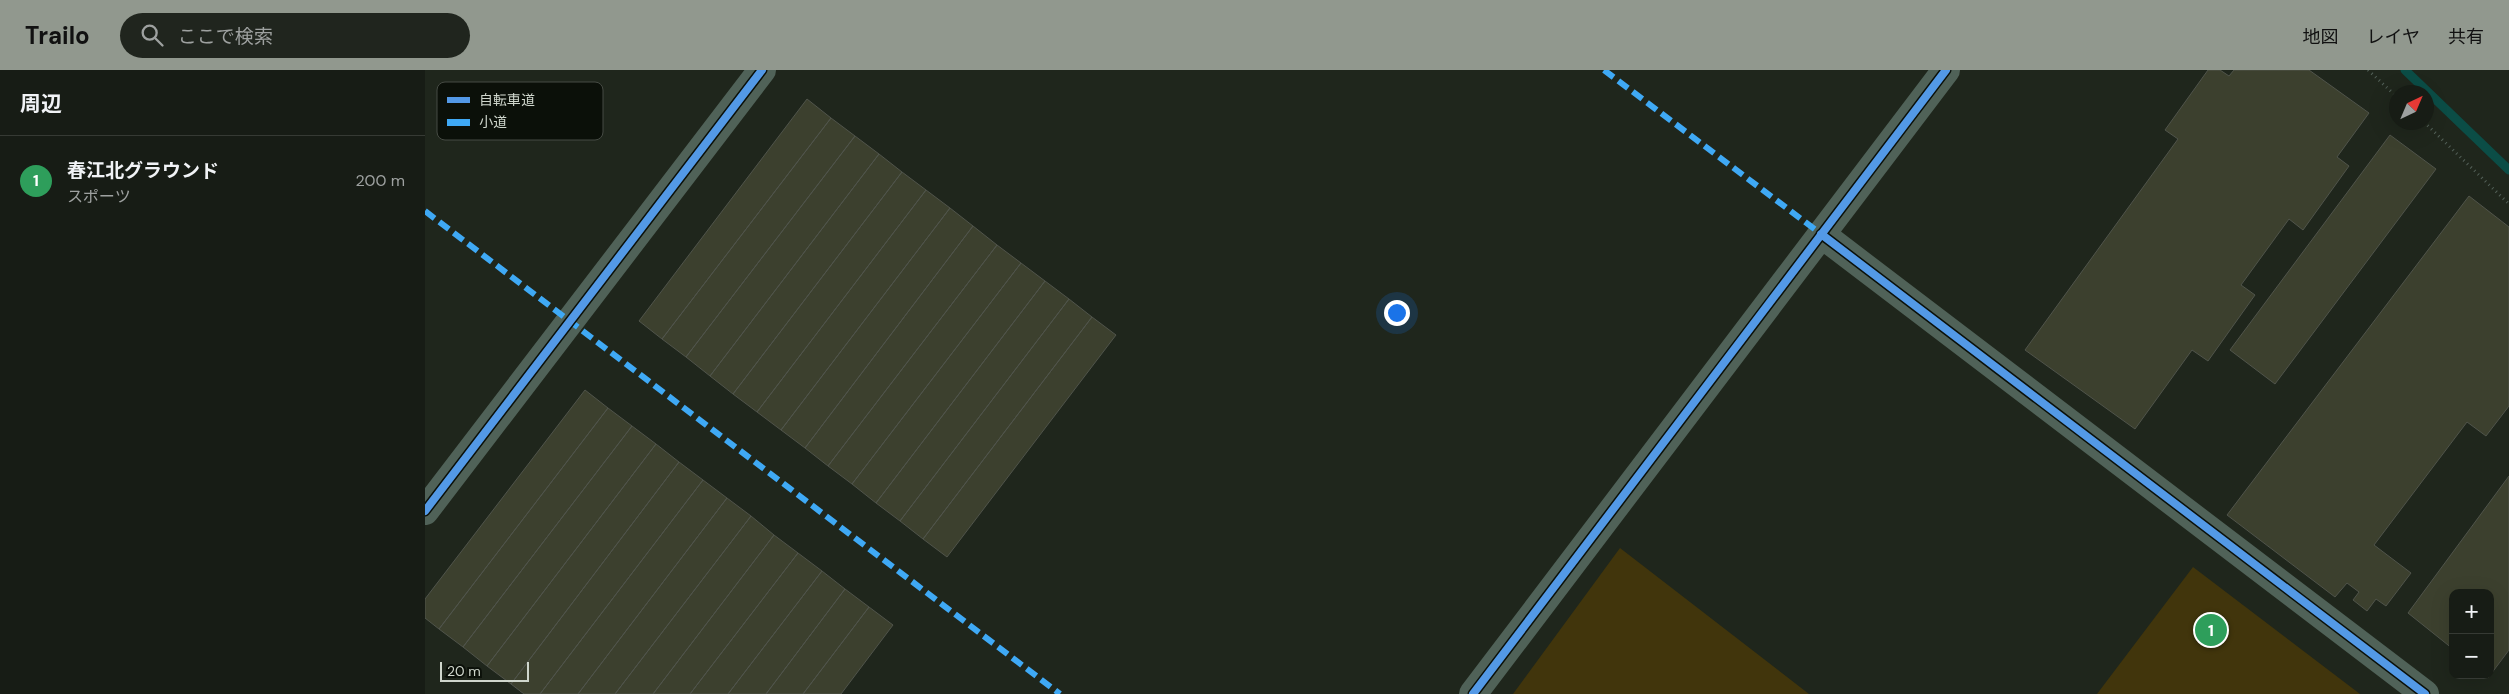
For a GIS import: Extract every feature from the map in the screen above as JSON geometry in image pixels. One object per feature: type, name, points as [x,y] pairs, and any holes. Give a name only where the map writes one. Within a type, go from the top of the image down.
[{"type":"street","points":[[425,511],[762,70]]},
{"type":"street","points":[[1473,694],[1946,70]]},
{"type":"street","points":[[1821,234],[2425,694]]},
{"type":"path","points":[[2368,70],[2389,90]]},
{"type":"path","points":[[2432,130],[2509,204]]},
{"type":"shaded area","points":[[1620,548],[1809,694],[1513,694]]},
{"type":"shaded area","points":[[2193,567],[2360,694],[2097,694]]},
{"type":"building","points":[[2208,70],[2220,70],[2229,76],[2234,70],[2309,70],[2369,113],[2337,157],[2349,166],[2303,230],[2289,219],[2241,285],[2255,295],[2208,361],[2192,350],[2135,429],[2025,350],[2178,139],[2165,130]]},
{"type":"building","points":[[807,99],[831,118],[662,339],[639,321]]},
{"type":"building","points":[[831,118],[855,136],[686,357],[662,339]]},
{"type":"building","points":[[2390,135],[2436,169],[2275,384],[2230,350]]},
{"type":"building","points":[[855,136],[879,154],[710,376],[686,357]]},
{"type":"building","points":[[879,154],[902,172],[733,394],[710,376]]},
{"type":"building","points":[[902,172],[926,190],[757,412],[733,394]]},
{"type":"building","points":[[926,190],[950,208],[781,430],[757,412]]},
{"type":"building","points":[[2469,196],[2509,227],[2509,406],[2486,436],[2467,422],[2374,545],[2411,573],[2386,606],[2376,599],[2367,611],[2353,600],[2359,592],[2347,583],[2335,597],[2227,515]]},
{"type":"building","points":[[950,208],[973,226],[805,448],[781,430]]},
{"type":"building","points":[[973,226],[997,245],[828,466],[805,448]]},
{"type":"building","points":[[997,245],[1021,263],[852,484],[828,466]]},
{"type":"building","points":[[1021,263],[1045,281],[876,503],[852,484]]},
{"type":"building","points":[[1045,281],[1069,299],[900,521],[876,503]]},
{"type":"building","points":[[1069,299],[1092,317],[923,539],[900,521]]},
{"type":"building","points":[[1092,317],[1116,335],[947,557],[923,539]]},
{"type":"building","points":[[585,390],[608,408],[439,629],[425,618],[425,599]]},
{"type":"building","points":[[608,408],[632,426],[463,647],[439,629]]},
{"type":"building","points":[[632,426],[656,444],[487,666],[463,647]]},
{"type":"building","points":[[656,444],[679,462],[511,684],[487,666]]},
{"type":"building","points":[[679,462],[703,480],[540,694],[524,694],[511,684]]},
{"type":"building","points":[[2509,476],[2509,650],[2494,670],[2494,589],[2449,589],[2449,646],[2408,613]]},
{"type":"building","points":[[703,480],[727,498],[578,694],[540,694]]},
{"type":"building","points":[[727,498],[751,516],[615,694],[578,694]]},
{"type":"building","points":[[751,516],[774,535],[653,694],[615,694]]},
{"type":"building","points":[[774,535],[798,553],[690,694],[653,694]]},
{"type":"building","points":[[798,553],[822,571],[728,694],[690,694]]},
{"type":"building","points":[[822,571],[845,589],[766,694],[728,694]]},
{"type":"building","points":[[845,589],[869,607],[803,694],[766,694]]},
{"type":"building","points":[[869,607],[893,625],[841,694],[803,694]]},
{"type":"waterway","points":[[2405,70],[2509,170]]},
{"type":"marked path","points":[[1604,70],[1821,234]]},
{"type":"marked path","points":[[425,211],[1060,694]]},
{"type":"cycle path","points":[[425,511],[762,70]]},
{"type":"cycle path","points":[[1473,694],[1946,70]]},
{"type":"cycle path","points":[[1821,234],[2425,694]]},
{"type":"place","name":"春江北グラウンド","points":[[2211,630]]}]
